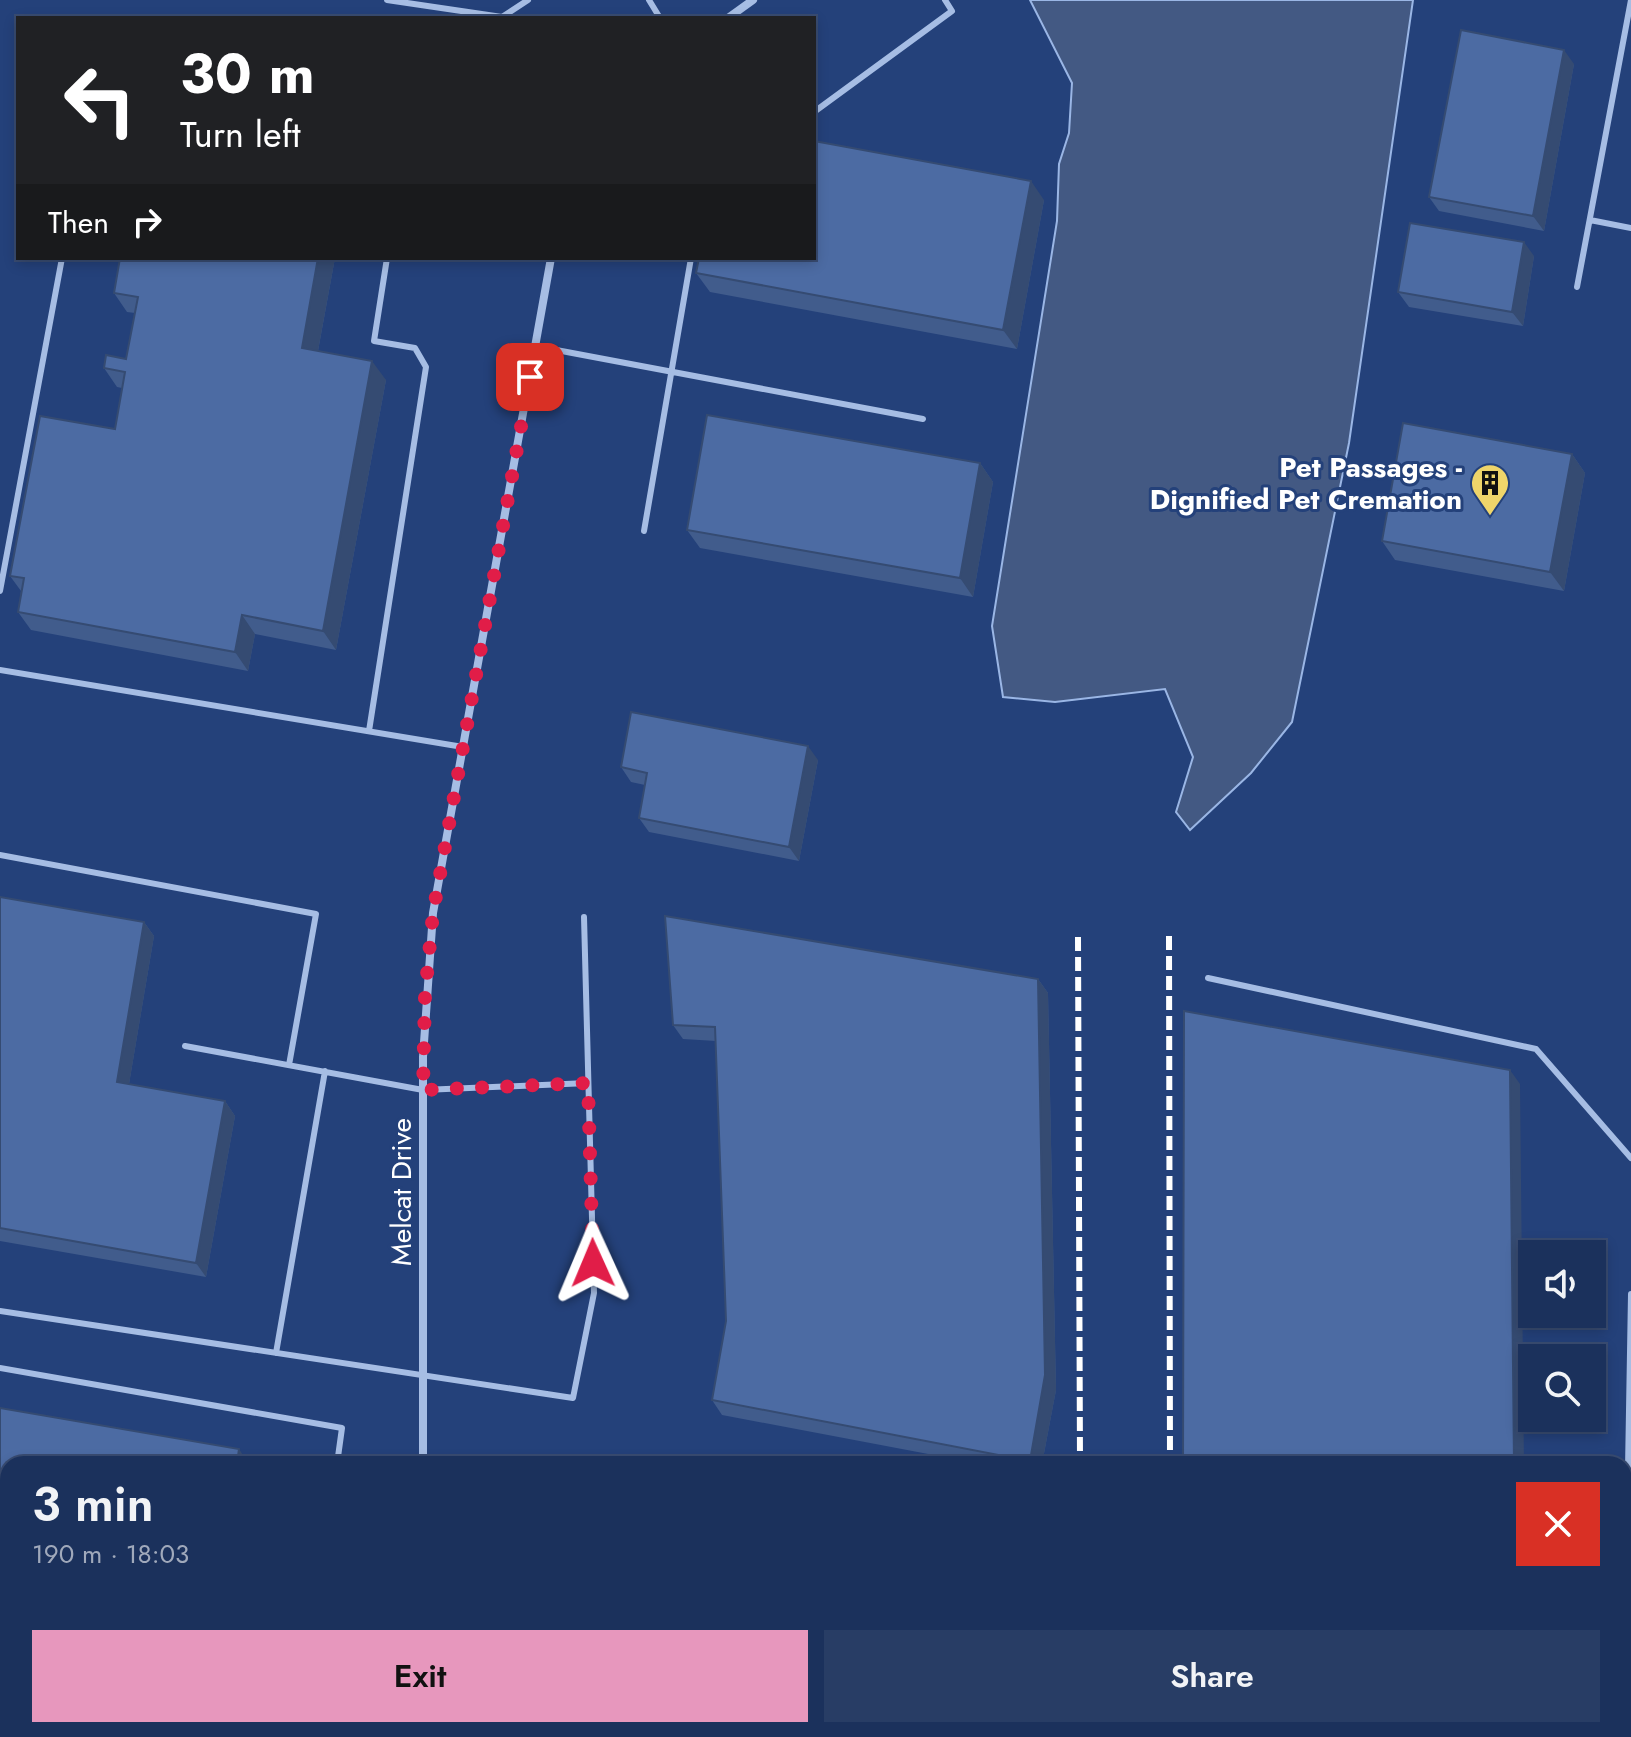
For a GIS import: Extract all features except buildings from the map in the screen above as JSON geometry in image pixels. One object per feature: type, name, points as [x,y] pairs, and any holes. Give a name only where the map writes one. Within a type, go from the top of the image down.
[{"type":"street","points":[[731,16],[753,0]]},
{"type":"street","name":"Melcat Drive","points":[[423,1456],[423,1090],[425,995],[433,913],[551,260]]},
{"type":"lane","points":[[387,0],[495,16]]},
{"type":"lane","points":[[504,16],[528,0]]},
{"type":"lane","points":[[816,111],[952,11],[945,0]]},
{"type":"lane","points":[[1577,287],[1631,0]]},
{"type":"lane","points":[[1590,220],[1631,228]]},
{"type":"lane","points":[[0,591],[62,260]]},
{"type":"lane","points":[[369,731],[426,367],[415,348],[374,341],[387,260]]},
{"type":"lane","points":[[644,531],[691,260]]},
{"type":"lane","points":[[535,346],[923,419]]},
{"type":"lane","points":[[0,670],[463,747]]},
{"type":"lane","points":[[0,855],[316,914],[289,1065]]},
{"type":"lane","points":[[0,1311],[573,1398],[594,1293],[584,917]]},
{"type":"lane","points":[[1208,978],[1536,1049],[1631,1158]]},
{"type":"lane","points":[[185,1046],[423,1090],[588,1083]]},
{"type":"lane","points":[[276,1353],[325,1071]]},
{"type":"lane","points":[[1628,1456],[1631,1294]]},
{"type":"lane","points":[[0,1368],[342,1428],[338,1456]]},
{"type":"water","points":[[1030,0],[1413,0],[1349,443],[1292,722],[1251,773],[1190,830],[1176,812],[1193,757],[1165,689],[1055,702],[1003,697],[992,626],[1057,221],[1059,164],[1069,133],[1072,83]]},
{"type":"railway","points":[[1169,936],[1170,1456]]},
{"type":"railway","points":[[1078,937],[1080,1456]]},
{"type":"place","name":"Pet Passages - Dignified Pet Cremation","points":[[1490,517]]},
{"type":"route","points":[[530,377],[433,913],[425,995],[423,1090],[588,1083],[593,1263]]}]
